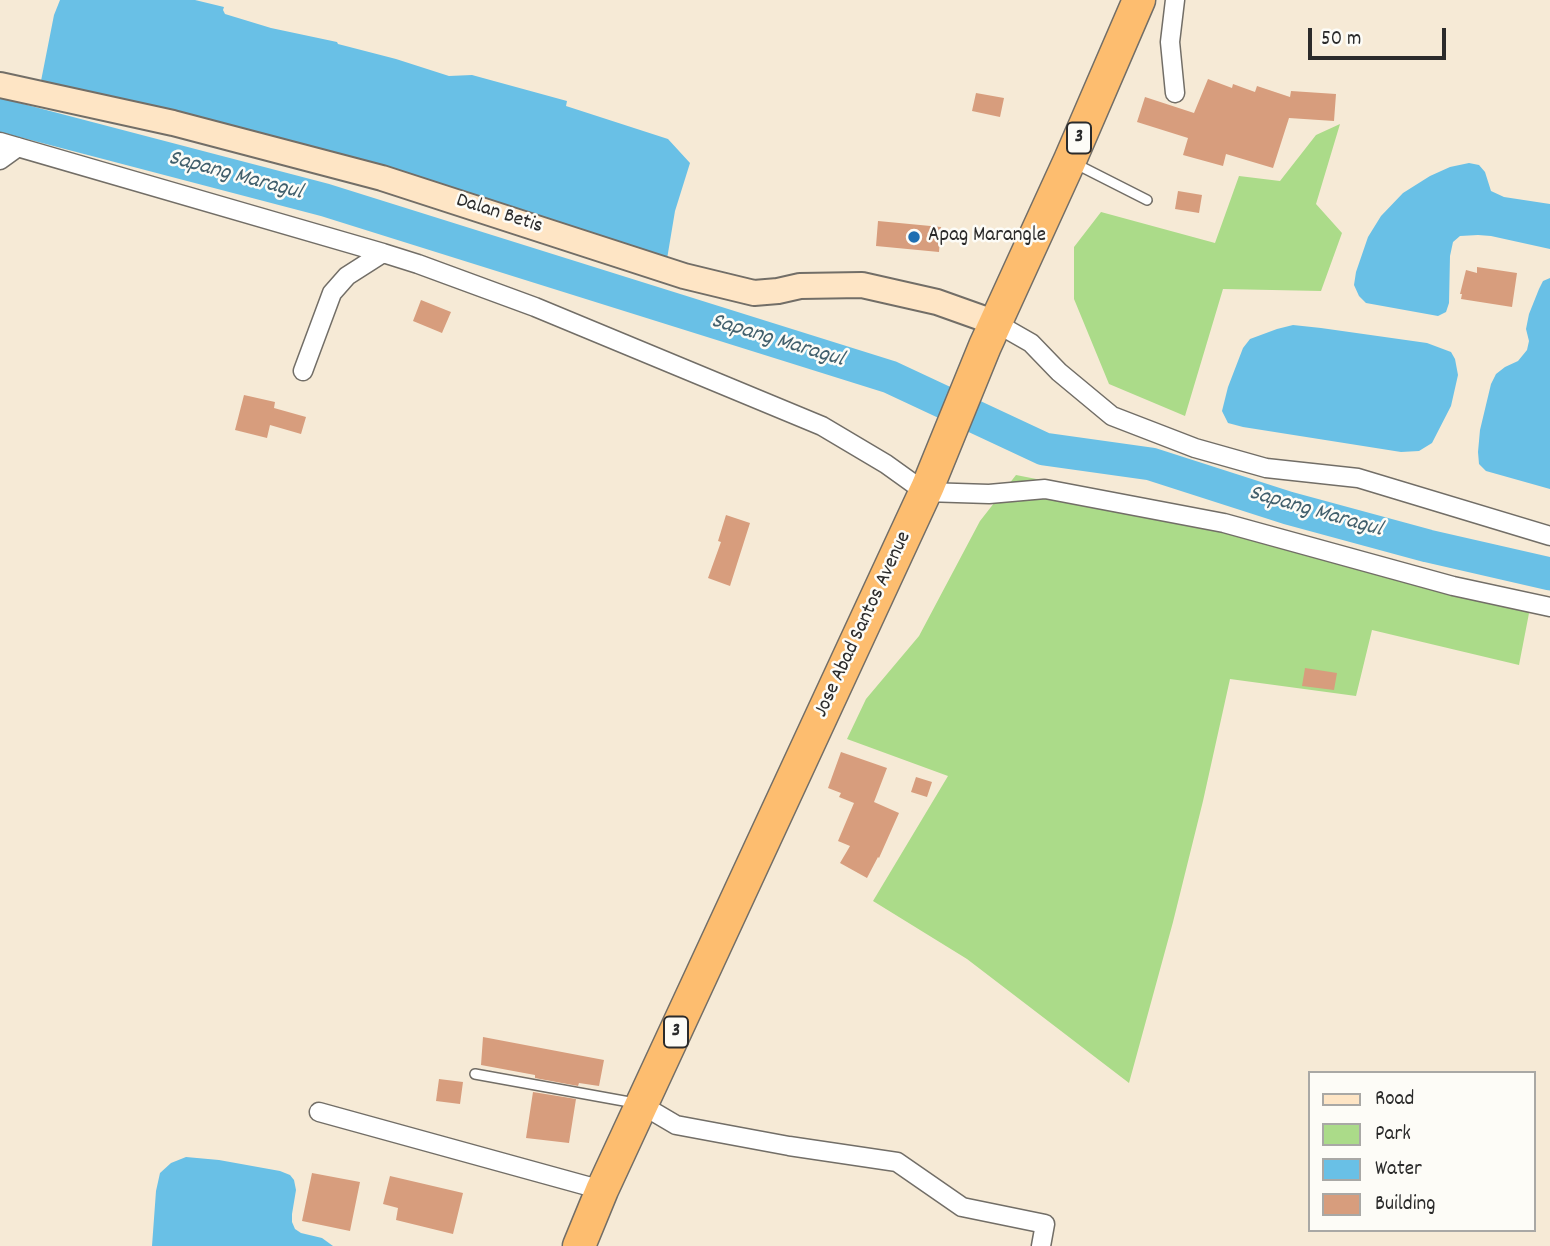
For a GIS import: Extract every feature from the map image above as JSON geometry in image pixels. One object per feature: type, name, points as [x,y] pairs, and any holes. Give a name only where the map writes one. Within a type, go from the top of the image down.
[{"type":"highway","name":"Jose Abad Santos Avenue","points":[[579,1246],[602,1190],[927,489],[991,334],[1139,0]]},
{"type":"street","points":[[1175,0],[1170,43],[1175,93]]},
{"type":"street","name":"Dalan Betis","points":[[0,85],[173,122],[370,174],[684,276],[754,293],[778,291],[800,285],[862,285],[937,302],[991,334]]},
{"type":"street","points":[[0,142],[383,253],[535,307],[822,426],[927,489],[989,495],[1045,489],[1224,523],[1453,586],[1550,607]]},
{"type":"street","points":[[0,160],[18,147]]},
{"type":"street","points":[[303,371],[332,293],[347,276],[383,253]]},
{"type":"street","points":[[991,334],[1031,343],[1059,372],[1112,416],[1195,448],[1266,468],[1358,478],[1550,536]]},
{"type":"street","points":[[642,1105],[676,1125],[897,1162],[962,1207],[1045,1224],[1041,1246]]},
{"type":"street","points":[[319,1112],[602,1190]]},
{"type":"lane","points":[[1070,160],[1147,200]]},
{"type":"lane","points":[[475,1073],[642,1105]]},
{"type":"green space","points":[[1340,124],[1316,204],[1342,233],[1321,291],[1223,289],[1185,416],[1109,384],[1074,299],[1074,247],[1101,212],[1215,243],[1239,176],[1280,181],[1316,135]]},
{"type":"green space","points":[[1016,475],[1092,490],[1530,608],[1519,665],[1372,630],[1356,696],[1230,679],[1173,922],[1129,1083],[967,959],[873,901],[948,776],[847,739],[866,699],[919,636],[980,521]]},
{"type":"water","points":[[60,0],[195,0],[224,7],[225,14],[271,28],[337,42],[449,76],[472,75],[567,101],[566,106],[668,139],[690,163],[675,211],[666,265],[41,81],[54,15]]},
{"type":"water","points":[[1469,163],[1479,165],[1485,172],[1491,191],[1504,197],[1550,204],[1550,249],[1491,236],[1460,236],[1453,242],[1450,256],[1449,303],[1446,312],[1438,316],[1366,303],[1354,285],[1356,272],[1368,237],[1381,216],[1403,193],[1430,176],[1450,167]]},
{"type":"water","points":[[1550,278],[1550,489],[1486,471],[1479,464],[1478,452],[1480,430],[1491,384],[1496,374],[1518,361],[1527,350],[1529,341],[1526,329],[1529,314],[1543,281]]},
{"type":"water","points":[[1293,325],[1427,343],[1451,352],[1458,375],[1451,406],[1432,443],[1419,451],[1401,452],[1228,423],[1222,411],[1243,348],[1250,339]]},
{"type":"water","points":[[186,1157],[219,1160],[290,1175],[296,1190],[292,1214],[295,1229],[322,1238],[333,1246],[152,1246],[160,1173],[171,1163]]},
{"type":"building","points":[[1208,79],[1232,88],[1233,84],[1255,92],[1257,86],[1290,97],[1291,91],[1336,94],[1334,121],[1289,118],[1273,168],[1226,154],[1223,166],[1183,155],[1188,138],[1137,122],[1145,97],[1194,113]]},
{"type":"building","points":[[976,93],[1004,98],[1000,117],[972,111]]},
{"type":"building","points":[[1178,191],[1202,195],[1199,213],[1175,209]]},
{"type":"building","points":[[878,221],[941,227],[939,252],[876,246]]},
{"type":"building","points":[[1477,267],[1517,273],[1512,307],[1461,299],[1466,270],[1477,273]]},
{"type":"building","points":[[421,300],[451,312],[442,333],[413,321]]},
{"type":"building","points":[[244,395],[275,402],[274,408],[306,417],[301,434],[270,425],[267,438],[235,430]]},
{"type":"building","points":[[726,515],[750,523],[730,586],[708,578],[721,542],[718,541]]},
{"type":"building","points":[[1305,668],[1337,673],[1334,690],[1302,686]]},
{"type":"building","points":[[841,752],[887,768],[874,802],[899,813],[867,878],[840,863],[850,846],[838,841],[854,803],[839,797],[841,793],[828,788]]},
{"type":"building","points":[[916,777],[932,782],[927,797],[911,792]]},
{"type":"building","points":[[483,1037],[604,1060],[599,1086],[579,1083],[578,1086],[481,1065]]},
{"type":"building","points":[[439,1079],[463,1082],[460,1104],[436,1101]]},
{"type":"building","points":[[533,1092],[576,1099],[569,1143],[526,1138]]},
{"type":"building","points":[[312,1173],[360,1182],[350,1231],[302,1221]]},
{"type":"building","points":[[390,1176],[463,1193],[453,1234],[396,1220],[398,1208],[383,1204]]},
{"type":"waterway","name":"Sapang Maragul","points":[[0,115],[325,200],[890,377],[1044,449],[1151,464],[1288,508],[1428,546],[1550,574]]},
{"type":"place","name":"Apag Marangle","points":[[914,237]]}]
